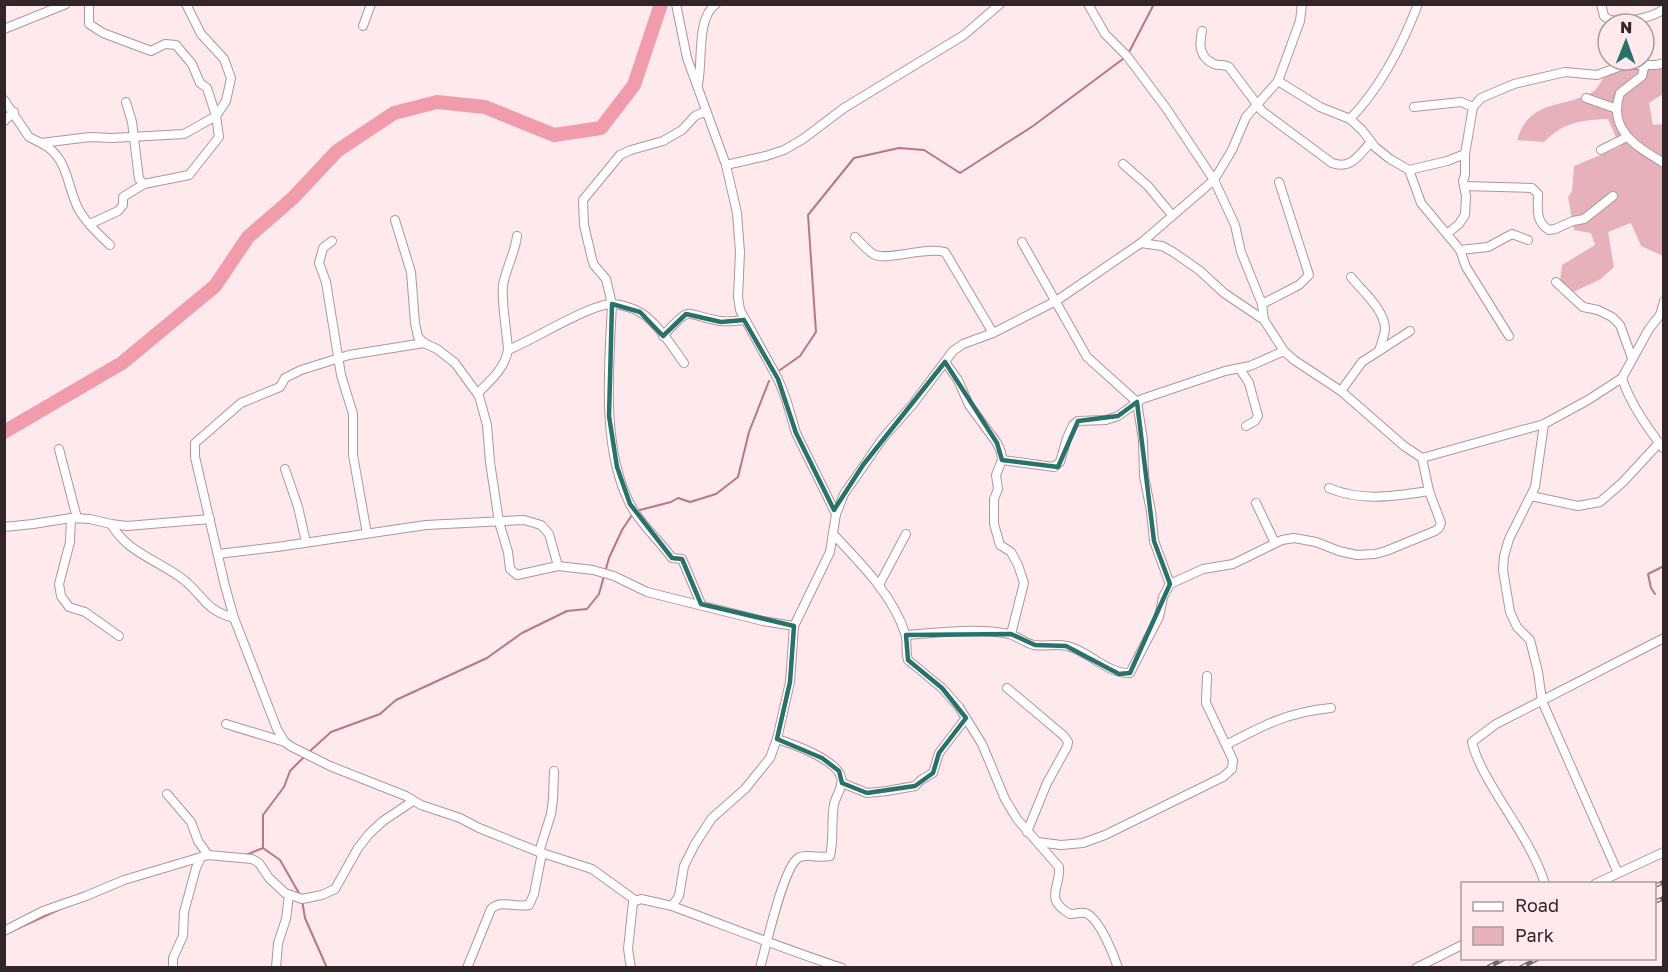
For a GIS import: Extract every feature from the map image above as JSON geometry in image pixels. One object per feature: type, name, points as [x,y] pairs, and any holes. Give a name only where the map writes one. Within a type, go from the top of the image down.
[{"type":"street","points":[[4,29],[66,4]]},
{"type":"street","points":[[89,4],[89,24],[103,33],[151,51],[165,44],[176,45],[192,64],[200,83],[207,88],[216,116],[219,137],[189,175],[144,184],[123,197],[123,205],[118,211],[90,224]]},
{"type":"street","points":[[41,142],[90,137],[184,134],[216,116],[226,101],[231,78],[224,59],[201,34],[186,4]]},
{"type":"street","points":[[363,26],[371,4]]},
{"type":"street","points":[[676,4],[687,58],[726,165],[737,213],[740,310],[778,379],[796,433],[836,514]]},
{"type":"street","points":[[698,84],[704,24],[709,9],[716,4]]},
{"type":"street","points":[[726,165],[784,150],[803,139],[844,108],[964,35],[1000,4]]},
{"type":"street","points":[[1088,4],[1105,34],[1127,56],[1166,108],[1214,180],[1235,225],[1241,252],[1262,303],[1264,320]]},
{"type":"street","points":[[672,906],[679,896],[684,866],[712,818],[745,789],[762,771],[770,758],[777,739],[790,682],[794,626],[830,552],[836,514],[844,494],[863,465],[959,346],[993,333],[1056,302],[1141,243],[1214,180],[1232,150],[1246,117],[1278,81],[1300,21],[1302,4]]},
{"type":"street","points":[[1350,119],[1368,101],[1375,90],[1406,34],[1418,4]]},
{"type":"street","points":[[1601,4],[1606,19],[1614,22],[1650,16],[1664,9]]},
{"type":"street","points":[[1202,31],[1199,45],[1201,52],[1212,63],[1228,67],[1262,111],[1332,163],[1340,166],[1354,160],[1371,142]]},
{"type":"street","points":[[1448,234],[1465,215],[1463,181],[1473,106],[1481,98],[1524,81],[1565,72],[1597,75],[1605,72]]},
{"type":"street","points":[[1643,72],[1642,76],[1620,93],[1617,109],[1624,134],[1641,150],[1664,163]]},
{"type":"street","points":[[1278,81],[1320,107],[1350,119],[1390,159],[1409,170],[1421,203],[1460,250],[1466,267],[1509,336]]},
{"type":"street","points":[[1586,98],[1617,109]]},
{"type":"street","points":[[4,100],[29,137],[48,146],[63,162],[82,217],[110,244]]},
{"type":"street","points":[[126,102],[135,137],[139,179],[144,184]]},
{"type":"street","points":[[1414,107],[1433,103],[1461,102],[1473,106]]},
{"type":"street","points":[[701,604],[682,559],[672,558],[630,504],[617,467],[609,416],[612,304],[606,279],[594,265],[592,259],[584,225],[584,200],[620,155],[663,141],[682,130],[695,116],[706,111]]},
{"type":"street","points":[[4,121],[14,112]]},
{"type":"street","points":[[1600,150],[1627,137]]},
{"type":"street","points":[[1409,170],[1465,154]]},
{"type":"street","points":[[1123,164],[1148,186],[1172,215]]},
{"type":"street","points":[[1262,303],[1299,285],[1309,275],[1279,182]]},
{"type":"street","points":[[1464,186],[1532,188],[1538,195],[1540,223],[1549,230],[1584,219],[1613,196]]},
{"type":"street","points":[[395,220],[413,282],[416,331],[424,343],[437,349],[455,363],[478,393],[488,425],[490,462],[499,522],[508,552],[510,569],[517,575],[558,566],[592,570],[614,576],[647,591],[746,617],[794,626]]},
{"type":"street","points":[[1460,250],[1488,247],[1512,234],[1528,240]]},
{"type":"street","points":[[478,393],[506,362],[508,350],[503,289],[517,236]]},
{"type":"street","points":[[855,237],[873,254],[882,257],[937,249],[945,252],[993,333]]},
{"type":"street","points":[[332,241],[323,248],[319,263],[326,282],[346,397],[353,414],[353,455],[367,534]]},
{"type":"street","points":[[1022,242],[1087,357],[1137,402],[1143,440],[1144,476],[1154,541],[1170,584]]},
{"type":"street","points":[[906,635],[979,632],[1011,634],[1021,641],[1035,645],[1066,646],[1083,652],[1119,674],[1130,674],[1159,617],[1163,597],[1170,584],[1203,569],[1233,564],[1275,543],[1294,538],[1316,542],[1357,555],[1386,551],[1439,528],[1441,523],[1439,513],[1429,490],[1422,458],[1404,446],[1341,391],[1294,360],[1284,351],[1264,320],[1224,293],[1173,252],[1162,246],[1141,243]]},
{"type":"street","points":[[1351,277],[1381,315],[1385,331],[1379,351]]},
{"type":"street","points":[[1556,282],[1583,307],[1598,310],[1612,317],[1620,325],[1632,358]]},
{"type":"street","points":[[1422,458],[1544,424],[1622,378],[1631,366],[1632,358],[1649,329],[1662,315],[1664,301]]},
{"type":"street","points":[[508,350],[582,314],[612,304],[640,312],[650,320],[684,363]]},
{"type":"street","points":[[663,336],[680,317],[686,314],[692,313],[721,322],[744,320]]},
{"type":"street","points":[[1341,391],[1362,362],[1410,331]]},
{"type":"street","points":[[285,742],[277,729],[227,596],[195,457],[195,443],[241,403],[280,387],[285,378],[301,370],[338,357],[424,343]]},
{"type":"street","points":[[1002,460],[1054,467],[1060,462],[1067,438],[1077,421],[1106,420],[1118,416],[1142,399],[1225,371],[1240,369],[1284,351]]},
{"type":"street","points":[[945,362],[958,380],[969,405],[1001,452],[1002,460],[996,475],[998,489],[994,499],[994,524],[1000,545],[1011,552],[1024,583],[1011,634]]},
{"type":"street","points":[[1240,369],[1249,383],[1258,416],[1255,421],[1246,426]]},
{"type":"street","points":[[1531,496],[1578,506],[1600,502],[1661,446],[1622,378]]},
{"type":"street","points":[[1544,424],[1535,487],[1509,539],[1503,570],[1510,612],[1517,627],[1530,640],[1542,701],[1618,873]]},
{"type":"street","points":[[59,449],[74,518],[60,576],[61,596],[69,607],[85,612],[119,636]]},
{"type":"street","points":[[285,469],[298,507],[306,542]]},
{"type":"street","points":[[1329,488],[1358,497],[1389,496],[1429,490]]},
{"type":"street","points":[[1256,503],[1275,543]]},
{"type":"street","points":[[4,527],[74,518],[111,524],[148,525],[210,519]]},
{"type":"street","points":[[218,554],[426,525],[524,520],[542,525],[552,541],[558,566]]},
{"type":"street","points":[[111,524],[131,548],[180,577],[216,612],[234,618]]},
{"type":"street","points":[[879,585],[906,534]]},
{"type":"street","points":[[834,535],[879,585],[896,612],[906,635],[908,660],[942,688],[966,718],[982,744],[1005,799],[1027,832],[1059,867],[1060,874],[1054,890],[1054,897],[1059,905],[1070,914],[1080,912],[1092,917],[1111,948],[1118,968]]},
{"type":"street","points":[[1544,882],[1527,842],[1500,801],[1483,770],[1472,742],[1496,724],[1664,638]]},
{"type":"street","points":[[1038,842],[1062,845],[1083,843],[1106,835],[1215,781],[1232,769],[1234,766],[1226,745],[1206,703],[1207,676]]},
{"type":"street","points":[[1007,688],[1064,736],[1068,742],[1047,783],[1027,832]]},
{"type":"street","points":[[1226,745],[1282,717],[1305,710],[1331,708]]},
{"type":"street","points":[[842,783],[867,793],[915,786],[933,773],[939,753],[966,718]]},
{"type":"street","points":[[226,724],[285,742],[330,766],[388,788],[413,801],[460,818],[540,853],[592,869],[635,900]]},
{"type":"street","points":[[760,968],[782,888],[794,861],[800,856],[830,856],[834,804],[842,783],[839,771],[822,758],[802,747],[777,739]]},
{"type":"street","points":[[467,968],[491,909],[496,904],[502,903],[519,907],[529,905],[534,894],[540,853],[551,814],[554,771]]},
{"type":"street","points":[[167,794],[191,822],[204,856]]},
{"type":"street","points":[[4,931],[43,911],[86,897],[123,880],[204,856],[252,859],[259,863],[280,890],[289,895],[302,899],[322,896],[335,889],[358,848],[369,834],[383,821],[413,801]]},
{"type":"street","points":[[1599,882],[1664,852]]},
{"type":"street","points":[[173,968],[173,958],[183,936],[184,912],[196,868],[204,856]]},
{"type":"street","points":[[276,968],[278,942],[286,919],[289,895]]},
{"type":"street","points":[[631,968],[628,950],[631,904],[641,899],[672,906],[768,940],[789,951],[842,968]]},
{"type":"street","points":[[1416,968],[1461,946]]},
{"type":"highlighted area","points":[[612,304],[640,312],[663,336],[686,314],[721,322],[744,320],[778,379],[796,433],[834,510],[863,465],[945,362],[997,443],[1002,460],[1058,467],[1078,421],[1118,416],[1137,402],[1154,541],[1170,584],[1130,673],[1119,674],[1066,646],[1035,645],[1011,634],[906,635],[908,660],[942,688],[966,718],[939,753],[933,773],[915,786],[867,793],[842,783],[839,771],[822,758],[777,739],[790,682],[794,626],[701,604],[682,559],[672,558],[630,504],[617,467],[609,416]]},
{"type":"green space","points":[[1656,62],[1663,62],[1663,94],[1649,103],[1653,125],[1663,124],[1663,256],[1641,246],[1631,223],[1608,232],[1614,267],[1601,279],[1571,293],[1560,281],[1562,265],[1595,245],[1591,233],[1574,230],[1568,197],[1572,191],[1574,166],[1620,147],[1608,119],[1573,123],[1551,135],[1544,142],[1517,140],[1523,127],[1538,111],[1591,93],[1609,72],[1656,72]]},
{"type":"waterway","points":[[4,432],[122,363],[215,286],[248,237],[293,198],[337,151],[394,113],[437,102],[485,107],[554,135],[601,128],[634,85],[661,4]]},
{"type":"waterway","points":[[780,370],[800,356],[816,332],[808,215],[854,158],[899,148],[924,150],[960,173],[1033,126],[1127,56],[1154,4]]},
{"type":"waterway","points":[[636,511],[678,498],[690,502],[716,494],[738,477],[749,432],[769,381]]},
{"type":"waterway","points":[[309,752],[331,732],[380,714],[396,700],[487,658],[522,633],[567,611],[587,609],[599,594],[609,558],[632,515]]},
{"type":"waterway","points":[[1655,594],[1648,574],[1664,566]]},
{"type":"waterway","points":[[300,895],[280,860],[263,848],[263,815],[284,787],[290,771],[305,756]]},
{"type":"waterway","points":[[246,855],[263,848]]},
{"type":"waterway","points":[[166,864],[178,860]]},
{"type":"waterway","points":[[95,896],[112,889]]},
{"type":"waterway","points":[[302,900],[305,918],[327,968]]},
{"type":"waterway","points":[[10,932],[65,907]]},
{"type":"railway","points":[[1656,885],[1664,882]]},
{"type":"railway","points":[[1656,901],[1664,898]]},
{"type":"railway","points":[[1487,968],[1501,960]]},
{"type":"railway","points":[[1520,968],[1535,960]]}]
